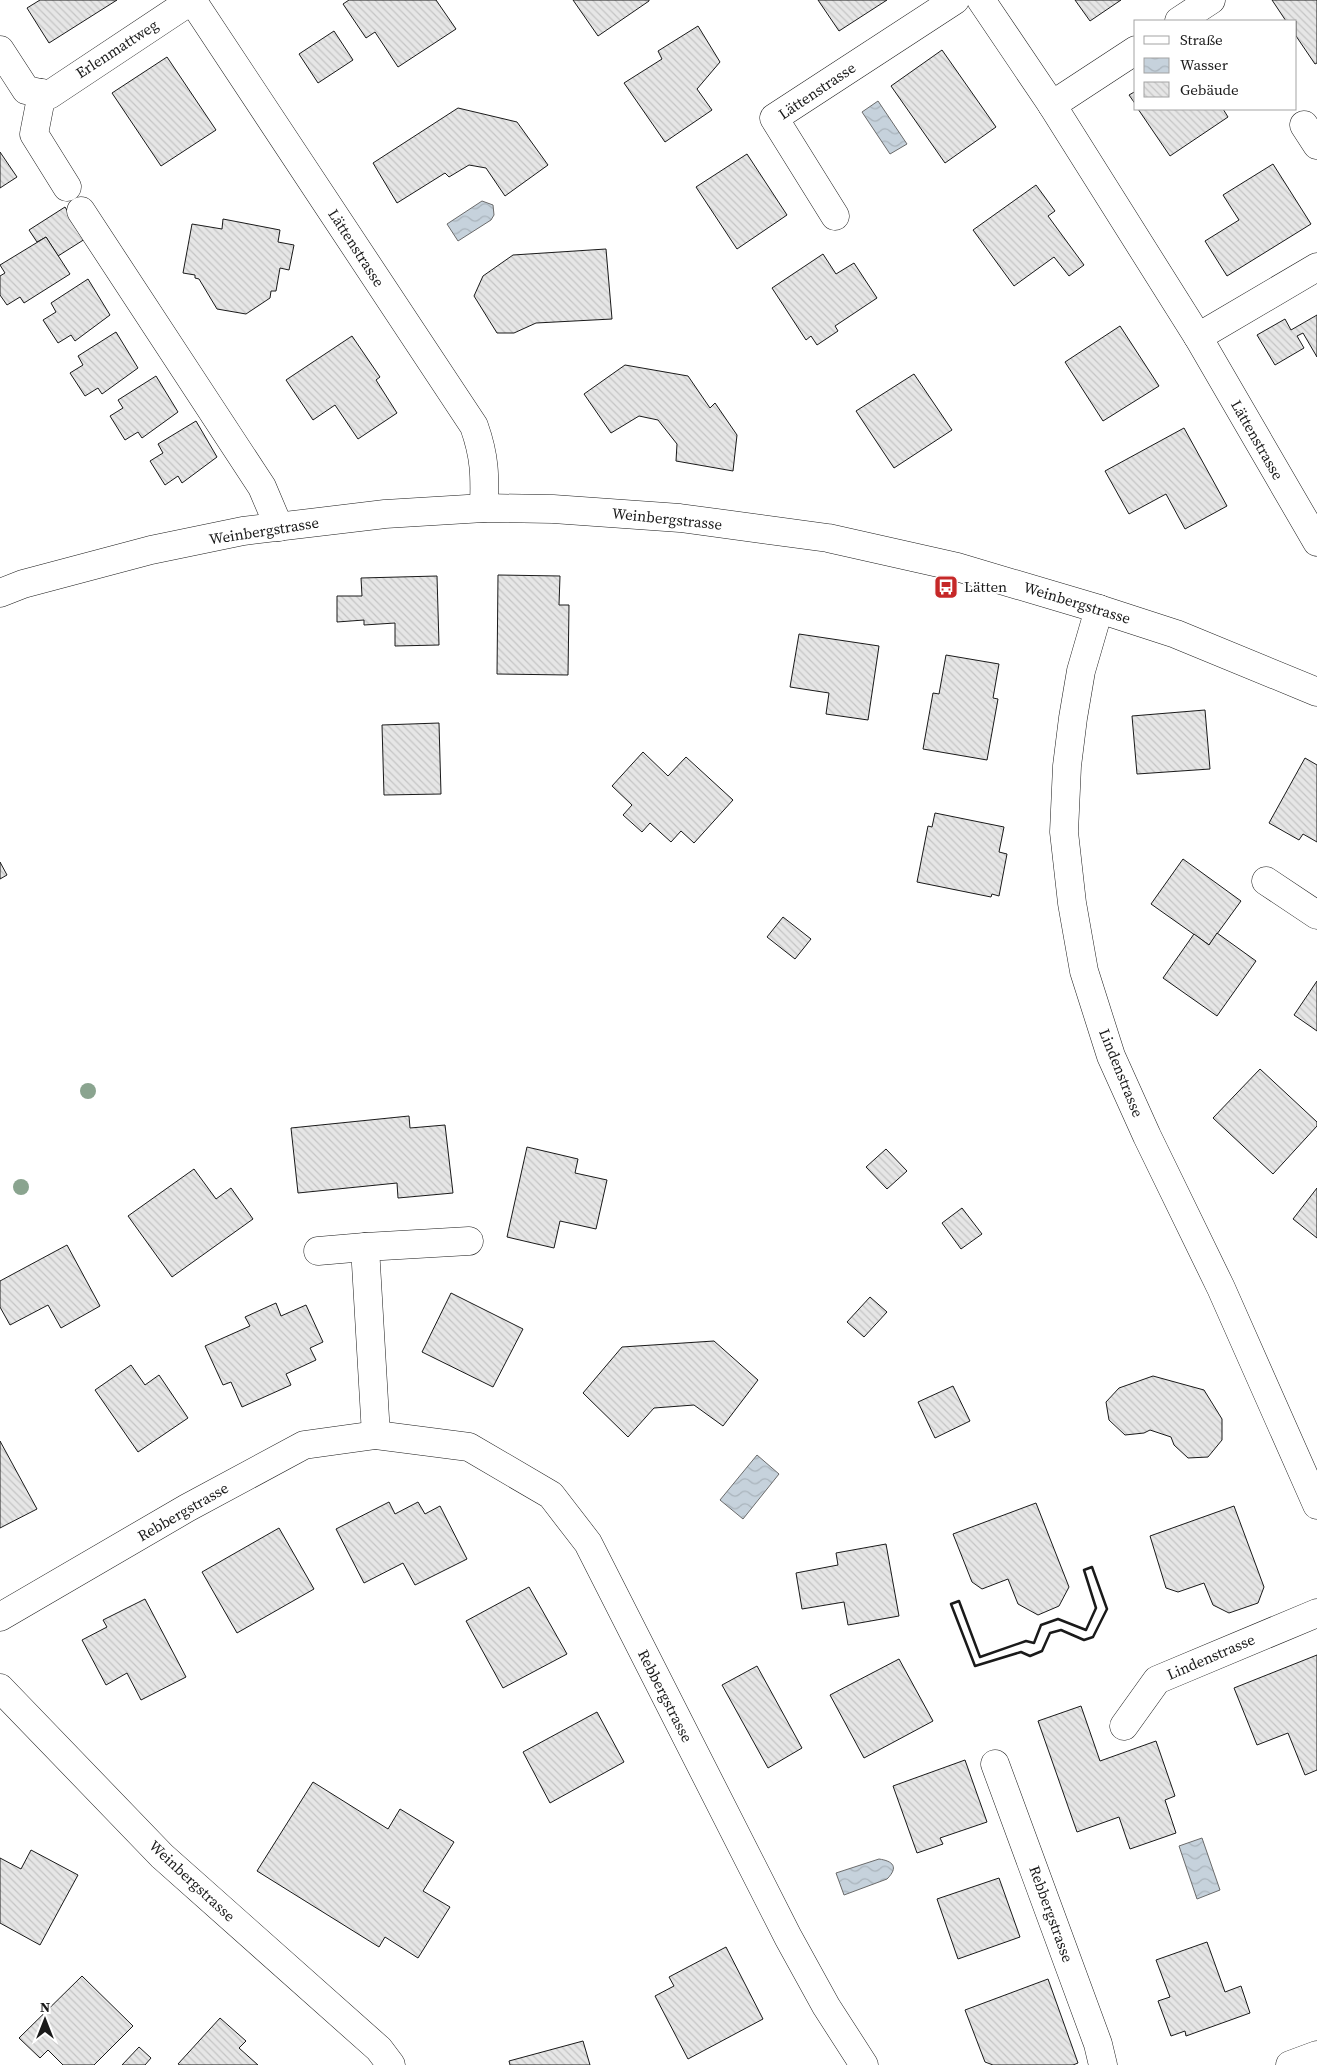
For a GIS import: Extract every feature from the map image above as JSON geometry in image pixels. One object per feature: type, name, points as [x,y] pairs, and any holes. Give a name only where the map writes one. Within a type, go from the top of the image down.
[{"type":"street","name":"Erlenmattweg","points":[[42,93],[49,94],[192,0]]},
{"type":"street","name":"Lättenstrasse","points":[[192,0],[474,426],[482,449],[485,470],[484,508]]},
{"type":"street","name":"Lättenstrasse","points":[[835,216],[774,118],[955,0]]},
{"type":"street","name":"Lättenstrasse","points":[[981,0],[1052,105],[1198,337],[1317,542]]},
{"type":"street","points":[[1180,20],[1207,2]]},
{"type":"street","points":[[0,50],[26,90],[42,93],[34,134],[67,187]]},
{"type":"street","points":[[1052,105],[1134,51]]},
{"type":"street","points":[[81,211],[262,486],[279,527]]},
{"type":"street","points":[[1198,337],[1317,267]]},
{"type":"street","name":"Weinbergstrasse","points":[[0,593],[23,584],[150,550],[243,531],[385,514],[484,508],[552,509],[680,518],[828,538],[957,567],[1176,634],[1314,683]]},
{"type":"street","name":"Lindenstrasse","points":[[1099,609],[1080,671],[1067,766],[1065,823],[1072,903],[1084,971],[1115,1065],[1146,1136],[1311,1474],[1317,1505]]},
{"type":"street","points":[[1266,881],[1317,915]]},
{"type":"street","points":[[318,1251],[469,1241]]},
{"type":"street","points":[[365,1247],[376,1435]]},
{"type":"street","name":"Rebbergstrasse","points":[[0,1618],[187,1508],[304,1445],[376,1435],[469,1447],[551,1495],[588,1543],[788,1937],[826,2006],[864,2065]]},
{"type":"street","name":"Lindenstrasse","points":[[1124,1726],[1157,1680],[1317,1613]]},
{"type":"street","name":"Weinbergstrasse","points":[[0,1688],[162,1856],[379,2050],[391,2065]]},
{"type":"street","name":"Rebbergstrasse","points":[[995,1764],[1098,2044],[1103,2065]]},
{"type":"street","points":[[1290,2065],[1317,2055]]},
{"type":"water","points":[[878,101],[907,144],[890,154],[862,112]]},
{"type":"water","points":[[482,201],[493,205],[494,215],[491,220],[458,241],[447,224]]},
{"type":"water","points":[[757,1455],[779,1474],[743,1519],[720,1500]]},
{"type":"water","points":[[1202,1838],[1220,1890],[1197,1899],[1179,1846]]},
{"type":"water","points":[[879,1859],[888,1861],[893,1865],[891,1875],[887,1879],[844,1895],[836,1873]]},
{"type":"building","points":[[40,0],[117,0],[49,43],[27,8]]},
{"type":"building","points":[[349,0],[436,0],[456,29],[398,67],[375,32],[366,38],[343,4]]},
{"type":"building","points":[[573,0],[649,0],[649,1],[598,36]]},
{"type":"building","points":[[818,0],[887,0],[839,31]]},
{"type":"building","points":[[1075,0],[1121,0],[1090,21]]},
{"type":"building","points":[[1272,0],[1317,0],[1317,63],[1315,64],[1297,37],[1297,20],[1285,20]]},
{"type":"building","points":[[698,26],[720,62],[697,89],[712,110],[665,142],[624,83],[662,59],[658,51]]},
{"type":"building","points":[[334,31],[353,60],[318,83],[299,54]]},
{"type":"building","points":[[942,50],[996,127],[945,163],[891,86]]},
{"type":"building","points":[[167,57],[216,130],[161,166],[112,93]]},
{"type":"building","points":[[1134,92],[1134,102],[1129,95]]},
{"type":"building","points":[[458,108],[517,122],[548,165],[505,196],[486,168],[469,165],[449,177],[445,173],[397,203],[373,163]]},
{"type":"building","points":[[1139,110],[1224,110],[1228,117],[1170,156]]},
{"type":"building","points":[[0,152],[17,177],[0,188]]},
{"type":"building","points":[[747,154],[787,215],[737,249],[696,187]]},
{"type":"building","points":[[1273,164],[1311,224],[1227,276],[1205,241],[1239,220],[1223,195]]},
{"type":"building","points":[[1036,185],[1055,211],[1048,216],[1084,265],[1069,276],[1054,257],[1014,286],[973,230]]},
{"type":"building","points":[[65,207],[85,239],[58,256],[46,237],[37,242],[29,230]]},
{"type":"building","points":[[223,219],[280,230],[278,242],[294,245],[289,270],[280,268],[276,291],[271,291],[270,298],[246,314],[217,309],[199,279],[195,278],[195,275],[183,273],[192,224],[222,229]]},
{"type":"building","points":[[46,237],[70,274],[24,303],[20,297],[7,305],[0,295],[0,276],[5,273],[0,265]]},
{"type":"building","points":[[606,249],[612,319],[536,323],[514,333],[497,333],[474,296],[483,276],[513,255]]},
{"type":"building","points":[[823,254],[836,274],[854,263],[877,298],[835,326],[838,331],[817,345],[811,336],[806,340],[772,288]]},
{"type":"building","points":[[88,279],[110,315],[75,341],[71,335],[58,343],[43,320],[56,312],[51,303]]},
{"type":"building","points":[[1317,315],[1317,357],[1303,333],[1297,336],[1304,348],[1275,365],[1257,335],[1285,319],[1291,330]]},
{"type":"building","points":[[1120,326],[1159,386],[1103,421],[1065,362]]},
{"type":"building","points":[[116,332],[138,368],[102,394],[98,388],[85,396],[70,373],[83,365],[78,356]]},
{"type":"building","points":[[352,336],[380,377],[376,380],[397,413],[358,439],[335,405],[313,420],[286,380]]},
{"type":"building","points":[[625,365],[688,376],[710,408],[715,403],[737,435],[733,471],[676,461],[677,444],[658,420],[639,416],[611,433],[584,394]]},
{"type":"building","points":[[914,374],[952,430],[894,468],[856,411]]},
{"type":"building","points":[[156,376],[178,412],[142,438],[138,432],[125,440],[110,416],[123,408],[118,400]]},
{"type":"building","points":[[196,421],[217,457],[182,483],[178,476],[165,485],[150,461],[163,453],[158,444]]},
{"type":"building","points":[[1184,428],[1227,506],[1185,529],[1166,494],[1129,514],[1105,471]]},
{"type":"building","points":[[498,575],[560,576],[559,605],[569,605],[568,675],[497,674]]},
{"type":"building","points":[[437,576],[439,645],[395,646],[395,623],[364,625],[364,620],[337,622],[337,596],[362,596],[361,578]]},
{"type":"building","points":[[799,634],[879,646],[868,720],[826,714],[829,693],[790,687]]},
{"type":"building","points":[[946,655],[999,664],[993,698],[998,699],[987,760],[923,749],[933,693],[939,694]]},
{"type":"building","points":[[1205,710],[1210,769],[1137,774],[1132,716]]},
{"type":"building","points":[[439,723],[441,794],[384,795],[382,725]]},
{"type":"building","points":[[643,752],[668,776],[686,757],[733,800],[694,843],[681,831],[671,842],[650,823],[642,832],[623,815],[632,805],[612,786]]},
{"type":"building","points":[[1305,758],[1317,765],[1317,842],[1303,834],[1299,840],[1269,823]]},
{"type":"building","points":[[935,813],[1004,827],[999,852],[1007,854],[999,896],[992,894],[991,897],[917,882],[928,826],[932,827]]},
{"type":"building","points":[[1183,859],[1241,901],[1209,945],[1151,904]]},
{"type":"building","points":[[0,862],[7,875],[0,879]]},
{"type":"building","points":[[783,917],[811,939],[795,959],[767,937]]},
{"type":"building","points":[[1217,933],[1256,961],[1217,1016],[1163,978],[1194,934],[1209,945]]},
{"type":"building","points":[[1317,981],[1317,1031],[1294,1015]]},
{"type":"building","points":[[1260,1069],[1317,1122],[1317,1126],[1273,1174],[1213,1118]]},
{"type":"building","points":[[409,1116],[410,1128],[445,1125],[453,1193],[398,1198],[397,1183],[298,1193],[291,1128]]},
{"type":"building","points":[[527,1147],[578,1159],[575,1173],[607,1180],[596,1229],[560,1221],[554,1248],[507,1237]]},
{"type":"building","points":[[886,1149],[907,1171],[887,1189],[866,1167]]},
{"type":"building","points":[[194,1169],[216,1199],[231,1188],[253,1219],[172,1277],[128,1216]]},
{"type":"building","points":[[1317,1188],[1317,1238],[1293,1219]]},
{"type":"building","points":[[962,1208],[982,1234],[961,1249],[942,1223]]},
{"type":"building","points":[[67,1245],[100,1306],[61,1328],[48,1305],[10,1325],[0,1307],[0,1281]]},
{"type":"building","points":[[451,1293],[523,1329],[493,1387],[422,1352]]},
{"type":"building","points":[[870,1297],[887,1312],[864,1337],[847,1322]]},
{"type":"building","points":[[276,1303],[281,1316],[306,1305],[323,1342],[310,1348],[316,1360],[286,1374],[291,1385],[242,1407],[231,1382],[223,1385],[205,1346],[250,1326],[245,1317]]},
{"type":"building","points":[[714,1341],[758,1380],[723,1426],[694,1405],[654,1408],[628,1437],[583,1393],[622,1347]]},
{"type":"building","points":[[131,1365],[145,1385],[159,1375],[188,1418],[138,1452],[95,1390]]},
{"type":"building","points":[[1153,1376],[1204,1390],[1222,1419],[1222,1440],[1208,1457],[1188,1458],[1174,1445],[1171,1437],[1150,1430],[1144,1433],[1125,1435],[1109,1420],[1106,1402],[1119,1388]]},
{"type":"building","points":[[953,1386],[970,1421],[935,1438],[918,1402]]},
{"type":"building","points":[[0,1441],[37,1509],[0,1528]]},
{"type":"building","points":[[389,1502],[395,1514],[418,1502],[425,1514],[440,1506],[467,1559],[415,1585],[403,1563],[364,1583],[336,1529]]},
{"type":"building","points":[[1036,1503],[1069,1587],[1059,1606],[1038,1615],[1018,1604],[1008,1579],[982,1589],[972,1582],[953,1534]]},
{"type":"building","points":[[1234,1506],[1264,1587],[1258,1603],[1229,1613],[1213,1605],[1204,1583],[1178,1592],[1166,1588],[1150,1536]]},
{"type":"building","points":[[279,1528],[314,1589],[237,1633],[202,1572]]},
{"type":"building","points":[[886,1544],[899,1616],[848,1625],[844,1602],[802,1609],[796,1573],[838,1565],[836,1553]]},
{"type":"building","points":[[529,1587],[567,1654],[503,1688],[466,1621]]},
{"type":"building","points":[[145,1599],[186,1677],[141,1700],[127,1673],[106,1685],[82,1640],[107,1627],[103,1620]]},
{"type":"building","points":[[1317,1655],[1317,1770],[1305,1775],[1288,1733],[1257,1745],[1234,1688]]},
{"type":"building","points":[[899,1659],[933,1721],[864,1758],[830,1695]]},
{"type":"building","points":[[757,1666],[802,1748],[768,1768],[722,1685]]},
{"type":"building","points":[[1081,1706],[1100,1761],[1156,1741],[1175,1796],[1165,1800],[1176,1833],[1130,1849],[1119,1817],[1077,1832],[1038,1721]]},
{"type":"building","points":[[597,1712],[624,1762],[550,1803],[523,1752]]},
{"type":"building","points":[[965,1760],[987,1822],[940,1838],[943,1844],[917,1853],[893,1786]]},
{"type":"building","points":[[313,1782],[388,1829],[400,1809],[454,1842],[423,1891],[450,1907],[418,1958],[385,1937],[379,1947],[257,1871]]},
{"type":"building","points":[[31,1850],[78,1875],[40,1945],[0,1923],[0,1858],[21,1869]]},
{"type":"building","points":[[999,1878],[1020,1937],[958,1959],[937,1899]]},
{"type":"building","points":[[1207,1942],[1225,1992],[1241,1986],[1250,2013],[1186,2036],[1185,2031],[1171,2036],[1158,2001],[1170,1997],[1156,1960]]},
{"type":"building","points":[[726,1947],[763,2019],[688,2059],[655,1996],[674,1986],[669,1977]]},
{"type":"building","points":[[82,1976],[133,2026],[94,2065],[63,2065],[48,2050],[40,2058],[19,2038]]},
{"type":"building","points":[[1048,1979],[1078,2063],[1073,2065],[993,2065],[985,2062],[965,2010]]},
{"type":"building","points":[[220,2018],[246,2041],[239,2048],[258,2065],[178,2064]]},
{"type":"building","points":[[583,2041],[590,2065],[510,2065],[509,2061]]},
{"type":"building","points":[[139,2047],[151,2058],[145,2065],[122,2065]]},
{"type":"wall","points":[[1092,1567],[1107,1609],[1093,1637],[1084,1640],[1061,1630],[1050,1633],[1042,1651],[1030,1656],[1021,1652],[975,1666],[951,1604],[959,1601],[980,1657],[1026,1641],[1034,1643],[1041,1625],[1058,1619],[1086,1630],[1096,1608],[1084,1570],[1092,1567]]},
{"type":"place","name":"Lätten","points":[[946,587]]}]
